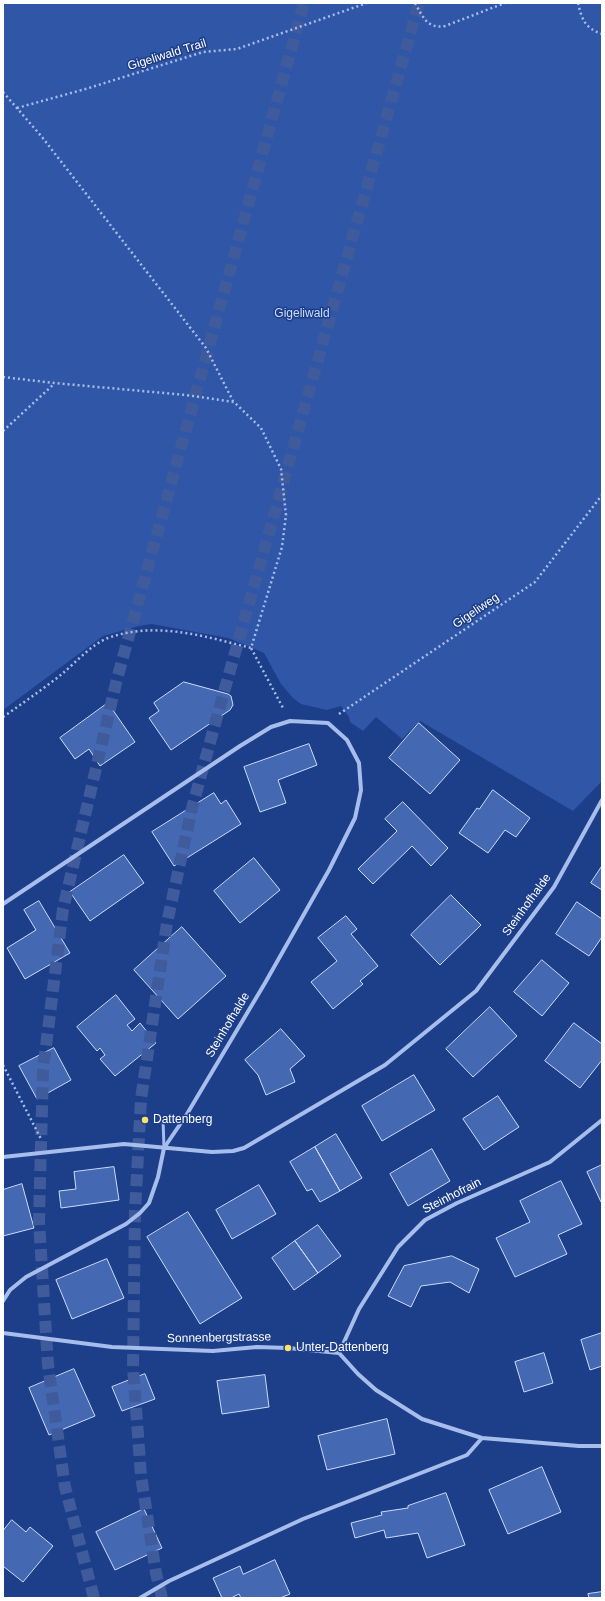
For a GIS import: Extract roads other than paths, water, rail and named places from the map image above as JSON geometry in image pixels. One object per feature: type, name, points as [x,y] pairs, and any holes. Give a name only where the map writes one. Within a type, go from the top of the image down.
[{"type":"street","name":"Steinhofhalde","points":[[3,904],[240,746],[271,727],[290,721],[328,723],[347,740],[359,763],[361,790],[356,818],[329,870],[265,983],[187,1114],[164,1148],[212,1152],[233,1151],[244,1148],[385,1065],[476,991],[554,887],[602,800]]},
{"type":"street","name":"Steinhofrain","points":[[340,1353],[359,1309],[398,1247],[425,1220],[457,1203],[550,1162],[602,1120]]},
{"type":"street","points":[[3,1157],[124,1144],[164,1148],[158,1177],[149,1202],[140,1214],[119,1228],[26,1278],[10,1290],[3,1301]]},
{"type":"street","name":"Sonnenbergstrasse","points":[[3,1333],[112,1347],[213,1351],[257,1347],[288,1348],[340,1353]]},
{"type":"street","points":[[340,1353],[358,1374],[376,1390],[422,1419],[482,1438],[580,1446],[602,1446]]},
{"type":"street","points":[[140,1598],[169,1581],[303,1520],[467,1455],[482,1438]]},
{"type":"lane","points":[[162,1119],[164,1148]]},
{"type":"tunnel","points":[[94,1598],[65,1487],[48,1365],[39,1221],[43,1070],[63,909],[117,679],[304,3]]},
{"type":"tunnel","points":[[162,1598],[156,1573],[141,1476],[133,1367],[135,1212],[141,1099],[167,923],[192,808],[419,3]]},
{"type":"place","name":"Dattenberg","points":[[145,1120]]},
{"type":"place","name":"Unter-Dattenberg","points":[[288,1348]]},
{"type":"park label","name":"Gigeliwald","points":[[302,314]]}]
